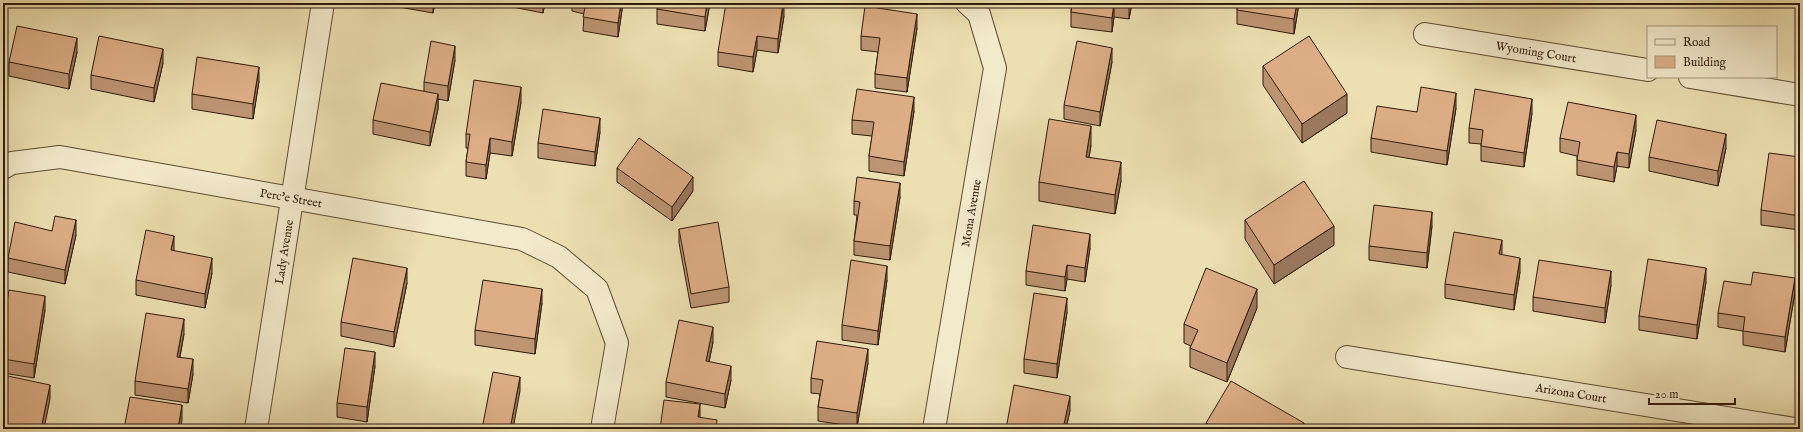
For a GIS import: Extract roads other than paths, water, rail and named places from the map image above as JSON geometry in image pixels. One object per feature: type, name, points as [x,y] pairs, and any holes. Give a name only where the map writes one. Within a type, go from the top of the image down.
[{"type":"street","name":"Lady Avenue","points":[[256,429],[323,3]]},
{"type":"street","name":"Mona Avenue","points":[[934,429],[995,68],[979,14],[966,3]]},
{"type":"street","name":"Wyoming Court","points":[[1425,34],[1647,70]]},
{"type":"street","points":[[1696,78],[1800,95]]},
{"type":"street","name":"Perc'e Street","points":[[3,168],[12,163],[60,158],[522,239],[559,256],[597,289],[617,343],[602,429]]},
{"type":"street","name":"Arizona Court","points":[[1347,357],[1795,429]]}]
